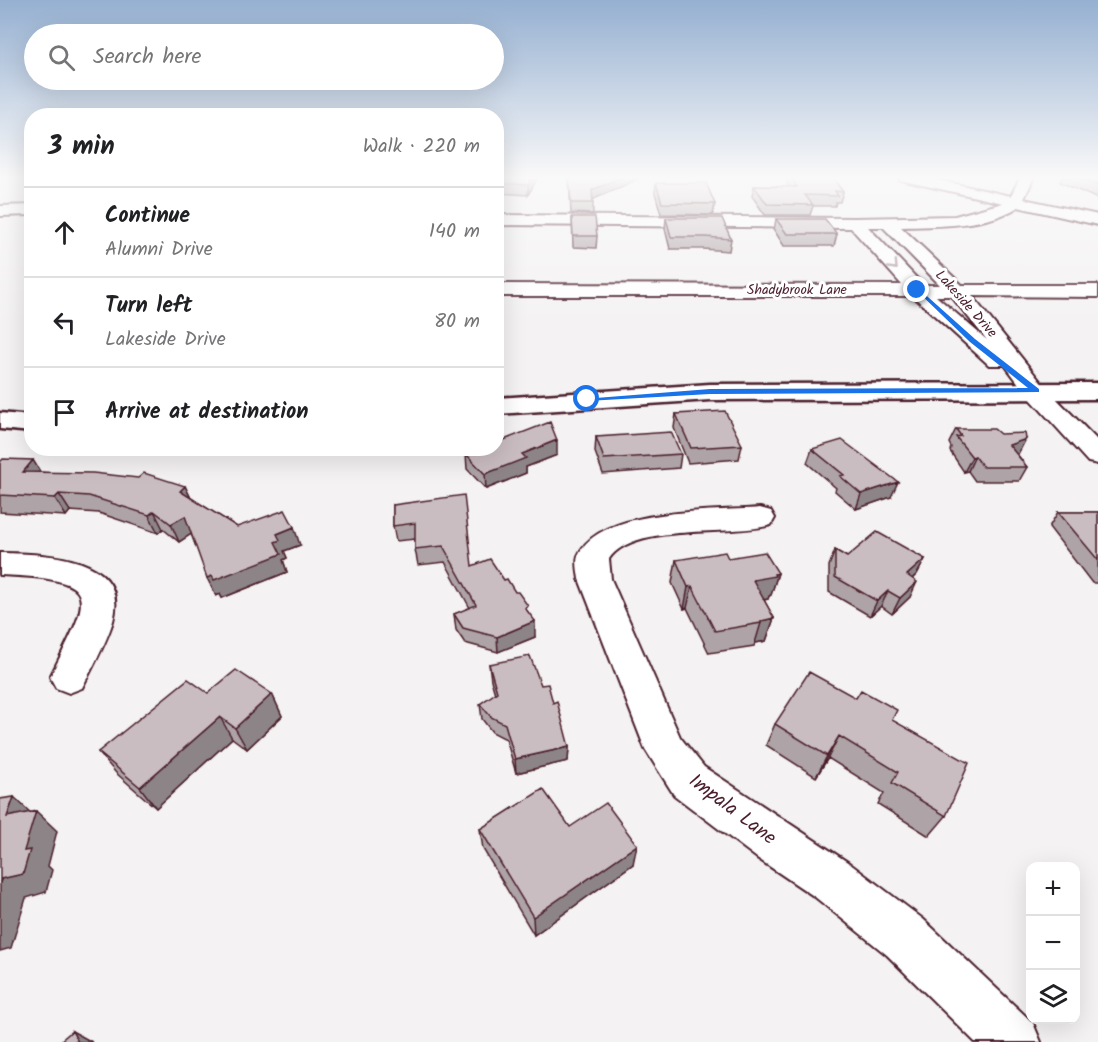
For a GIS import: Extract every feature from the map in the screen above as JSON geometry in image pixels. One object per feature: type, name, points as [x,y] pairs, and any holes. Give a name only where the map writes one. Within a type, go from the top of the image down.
[{"type":"main road","points":[[504,405],[710,392],[1098,391]]},
{"type":"main road","points":[[0,421],[24,423]]},
{"type":"street","name":"Lakeside Drive","points":[[857,226],[917,290],[973,340],[1036,391]]},
{"type":"street","name":"Lakeside Drive","points":[[891,226],[956,290],[1036,391],[1098,456]]},
{"type":"street","name":"Shadybrook Lane","points":[[504,290],[1098,291]]},
{"type":"street","name":"Impala Lane","points":[[760,518],[634,528],[603,544],[593,558],[595,579],[666,749],[688,781],[773,842],[832,880],[905,937],[1014,1042]]},
{"type":"street","points":[[0,564],[36,564],[71,570],[89,578],[99,592],[99,616],[89,642],[69,677]]},
{"type":"building","points":[[572,226],[596,226],[597,236],[573,236]]},
{"type":"building","points":[[668,226],[725,226],[731,239],[705,237],[671,237]]},
{"type":"building","points":[[781,226],[830,226],[837,234],[787,234]]},
{"type":"building","points":[[725,411],[742,445],[691,448],[676,414]]},
{"type":"building","points":[[550,422],[557,440],[522,454],[526,458],[485,474],[468,456],[504,456],[504,440]]},
{"type":"building","points":[[956,429],[994,429],[1000,434],[1025,433],[1026,439],[1009,445],[1027,467],[983,467],[956,437],[961,436]]},
{"type":"building","points":[[671,432],[681,454],[604,459],[596,437]]},
{"type":"building","points":[[842,440],[898,482],[861,494],[840,476],[844,475],[812,449]]},
{"type":"building","points":[[3,459],[33,460],[23,472],[93,473],[138,478],[144,473],[185,486],[180,491],[237,527],[285,510],[294,527],[277,534],[280,540],[275,542],[281,554],[214,580],[212,576],[207,578],[185,516],[171,524],[154,511],[149,515],[89,496],[59,494],[55,498],[0,495],[0,462]]},
{"type":"building","points":[[464,495],[472,566],[490,559],[504,580],[507,579],[515,592],[518,592],[528,606],[525,608],[535,621],[497,637],[463,628],[454,614],[476,605],[443,546],[415,549],[415,523],[393,526],[393,505]]},
{"type":"building","points":[[1058,512],[1098,512],[1098,560]]},
{"type":"building","points":[[877,532],[925,559],[907,575],[917,582],[900,598],[888,591],[877,601],[835,577],[835,550],[847,557]]},
{"type":"building","points":[[725,552],[728,558],[765,552],[778,573],[774,574],[775,576],[753,580],[774,618],[761,621],[761,623],[715,631],[692,586],[688,587],[676,560]]},
{"type":"building","points":[[530,656],[541,685],[548,684],[553,703],[557,701],[569,747],[515,759],[505,724],[491,717],[480,704],[497,692],[489,664]]},
{"type":"building","points":[[236,670],[272,694],[235,728],[220,717],[140,787],[98,752],[188,679],[208,693]]},
{"type":"building","points":[[809,672],[856,698],[861,690],[897,710],[892,720],[969,763],[946,816],[892,783],[898,772],[839,736],[827,756],[775,724]]},
{"type":"building","points":[[543,789],[570,827],[606,803],[637,845],[533,917],[480,829]]},
{"type":"building","points":[[14,797],[7,817],[36,811],[24,851],[30,850],[23,874],[1,879],[0,883],[0,799]]},
{"type":"building","points":[[72,1031],[78,1042],[59,1042]]},
{"type":"route","points":[[587,399],[710,392],[1036,391],[973,340],[917,290]]}]
